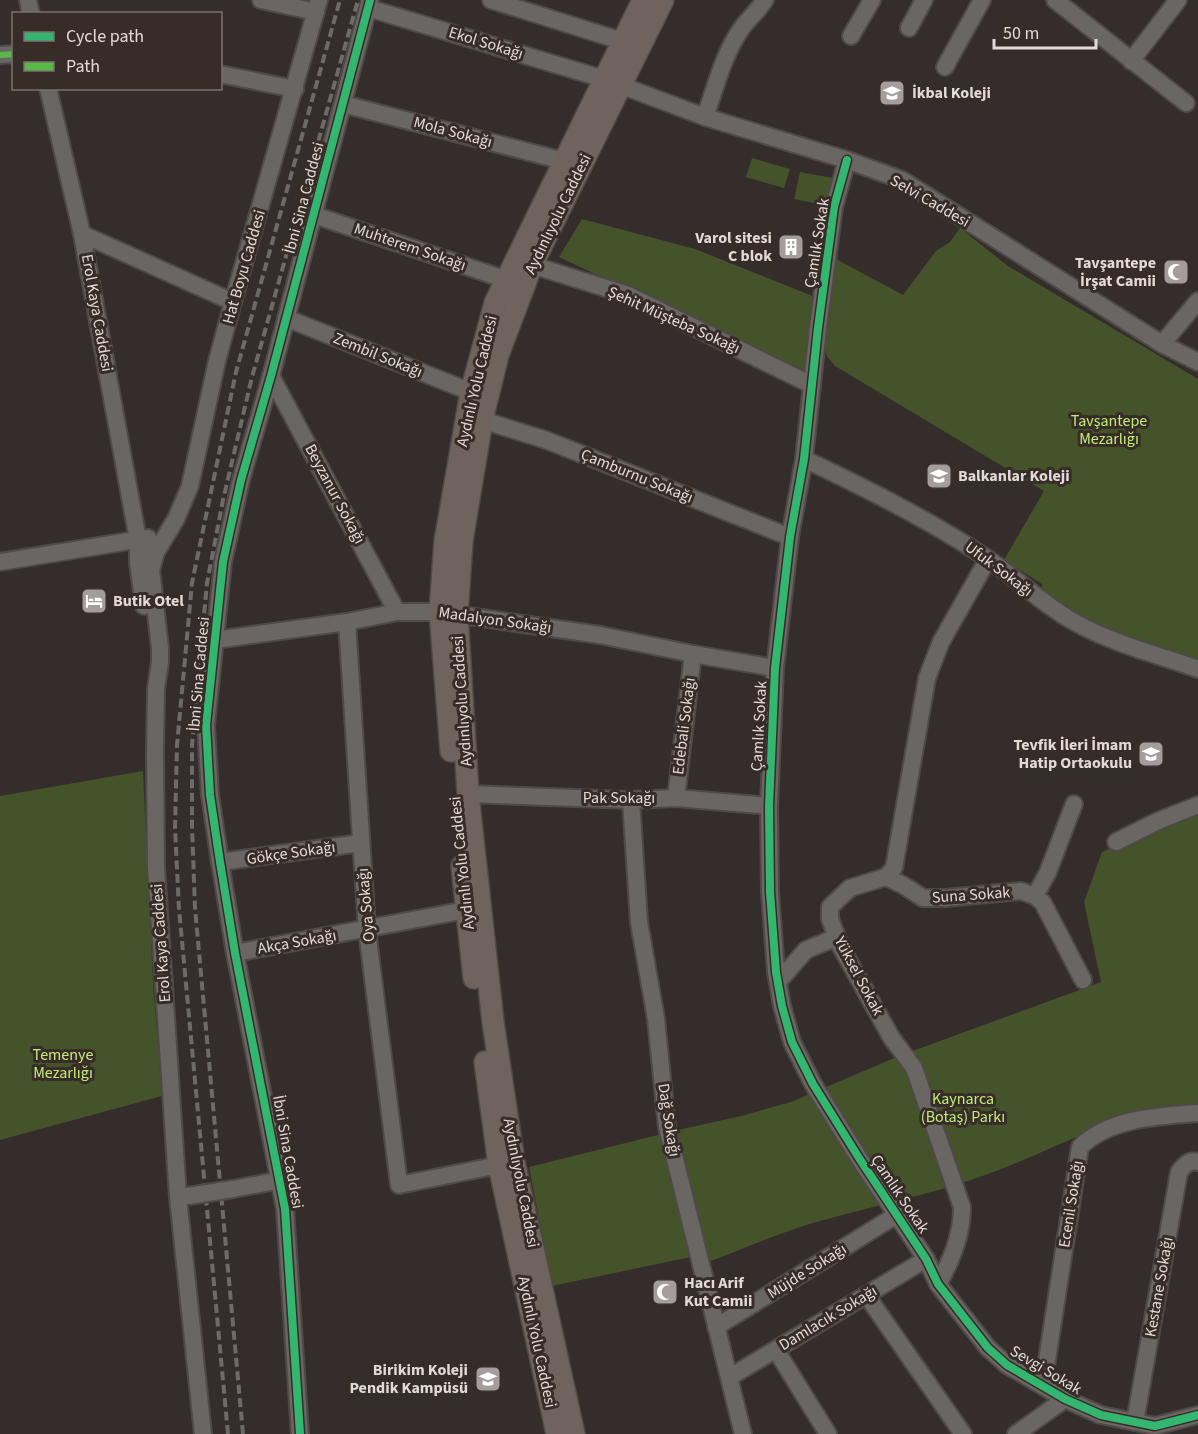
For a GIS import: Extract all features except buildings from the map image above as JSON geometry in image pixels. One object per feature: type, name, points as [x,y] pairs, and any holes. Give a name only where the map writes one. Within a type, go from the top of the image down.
[{"type":"main road","name":"Aydınlı Yolu Caddesi","points":[[557,1434],[499,1165],[466,910],[445,541],[471,392],[495,303],[564,161],[613,81],[622,41],[643,0]]},
{"type":"main road","name":"Aydınlıyolu Caddesi","points":[[574,1434],[514,1162],[493,1022],[448,613],[482,420],[498,355],[532,266],[613,81],[663,0]]},
{"type":"street","points":[[491,0],[622,41]]},
{"type":"street","points":[[705,117],[730,50],[741,28],[756,14],[765,0]]},
{"type":"street","points":[[851,36],[872,0]]},
{"type":"street","points":[[909,28],[924,0]]},
{"type":"street","points":[[945,67],[982,0]]},
{"type":"street","points":[[1055,0],[1186,103]]},
{"type":"street","points":[[1131,61],[1178,0]]},
{"type":"street","points":[[269,1],[318,6]]},
{"type":"street","name":"Ekol Sokağı","points":[[369,4],[613,81]]},
{"type":"street","name":"İbni Sina Caddesi","points":[[300,1434],[286,1220],[281,1180],[235,952],[210,795],[206,736],[223,562],[234,510],[249,447],[272,376],[369,4]]},
{"type":"street","name":"Hat Boyu Caddesi","points":[[151,570],[156,552],[176,519],[190,486],[217,361],[318,6]]},
{"type":"street","points":[[222,74],[295,89]]},
{"type":"street","name":"Selvi Caddesi","points":[[613,81],[705,117],[847,160],[902,180],[1162,344],[1198,362]]},
{"type":"street","name":"Erol Kaya Caddesi","points":[[48,90],[82,234],[138,540],[138,563],[156,689]]},
{"type":"street","name":"Mola Sokağı","points":[[343,104],[564,161]]},
{"type":"street","name":"Çamlık Sokak","points":[[847,160],[834,207],[804,459],[790,537],[775,668],[769,806],[770,892],[778,982],[792,1042],[813,1084],[926,1259]]},
{"type":"street","name":"Muhterem Sokağı","points":[[314,214],[507,280]]},
{"type":"street","points":[[82,234],[233,302]]},
{"type":"street","name":"Şehit Müşteba Sokağı","points":[[532,266],[628,296],[812,385]]},
{"type":"street","points":[[1162,344],[1198,301]]},
{"type":"street","name":"Zembil Sokağı","points":[[286,318],[471,392]]},
{"type":"street","name":"Beyzanur Sokağı","points":[[272,376],[397,612]]},
{"type":"street","name":"Çamburnu Sokağı","points":[[482,420],[546,440],[790,537]]},
{"type":"street","name":"Ufuk Sokağı","points":[[804,459],[874,492],[962,542],[988,559],[1042,602],[1076,623],[1099,635],[1198,669]]},
{"type":"street","points":[[0,562],[138,540],[166,533]]},
{"type":"street","name":"Erol Kaya Caddesi","points":[[138,540],[151,570],[160,648],[156,689],[156,867],[204,1434]]},
{"type":"street","points":[[886,877],[894,868],[927,678],[941,642],[988,559]]},
{"type":"street","name":"Madalyon Sokağı","points":[[214,640],[347,622],[397,612],[448,613],[600,635],[775,668]]},
{"type":"street","name":"Oya Sokağı","points":[[347,622],[367,930],[399,1185],[499,1165]]},
{"type":"street","name":"Edebali Sokağı","points":[[676,798],[693,654]]},
{"type":"street","name":"Pak Sokağı","points":[[468,794],[631,800],[676,798],[769,806]]},
{"type":"street","name":"Dağ Sokağı","points":[[631,800],[639,922],[656,1019],[667,1127],[743,1434]]},
{"type":"street","points":[[1035,896],[1048,872],[1074,804]]},
{"type":"street","points":[[1116,842],[1158,821],[1198,805]]},
{"type":"street","name":"Gökçe Sokağı","points":[[220,862],[361,843]]},
{"type":"street","name":"Suna Sokak","points":[[886,877],[923,898],[1021,891],[1035,896],[1043,903],[1083,980]]},
{"type":"street","name":"Yüksel Sokak","points":[[886,877],[850,888],[830,907],[830,919],[837,937],[891,1037],[914,1068],[962,1207],[962,1223],[956,1246],[938,1284]]},
{"type":"street","name":"Akça Sokağı","points":[[235,952],[367,930],[466,910]]},
{"type":"street","points":[[778,982],[806,950],[837,937]]},
{"type":"street","name":"Ecenil Sokağı","points":[[1043,1386],[1080,1147],[1090,1137],[1111,1127],[1140,1120],[1198,1113]]},
{"type":"street","name":"Kestane Sokağı","points":[[1135,1422],[1179,1172],[1185,1164],[1196,1161]]},
{"type":"street","points":[[183,1196],[281,1180]]},
{"type":"street","name":"Müjde Sokağı","points":[[716,1327],[898,1215]]},
{"type":"street","name":"Sevgi Sokak","points":[[926,1259],[938,1284],[988,1348],[1007,1365],[1065,1399],[1101,1415],[1163,1429],[1198,1415]]},
{"type":"street","name":"Damlacık Sokağı","points":[[730,1377],[926,1259]]},
{"type":"street","points":[[867,1296],[963,1434]]},
{"type":"street","points":[[776,1350],[828,1434]]},
{"type":"street","points":[[1016,1434],[1065,1399]]},
{"type":"green space","points":[[752,158],[790,169],[784,188],[746,177]]},
{"type":"green space","points":[[800,172],[833,178],[828,206],[794,199]]},
{"type":"green space","points":[[582,219],[695,249],[815,297],[807,375],[559,257]]},
{"type":"green space","name":"Tavşantepe Mezarlığı","points":[[960,228],[1008,266],[1198,379],[1198,661],[1057,612],[1043,595],[1042,584],[1004,560],[1044,491],[835,366],[827,356],[823,345],[836,259],[903,295],[936,251],[950,242]]},
{"type":"green space","name":"Temenye Mezarlığı","points":[[143,771],[153,983],[162,1096],[0,1140],[0,796]]},
{"type":"green space","name":"Kaynarca (Botaş) Parkı","points":[[1198,812],[1198,1106],[1170,1108],[1117,1122],[988,1174],[813,1223],[702,1264],[691,1257],[552,1286],[529,1167],[791,1102],[899,1056],[1101,982],[1084,902],[1102,852]]},
{"type":"railway","points":[[228,1434],[179,909],[175,828],[177,745],[192,583],[236,372],[340,0]]},
{"type":"railway","points":[[243,1434],[195,908],[192,745],[207,583],[223,500],[252,377],[358,0]]},
{"type":"marked path","points":[[0,55],[12,54]]},
{"type":"cycle path","points":[[300,1434],[285,1209],[235,953],[220,862],[210,795],[206,725],[223,562],[241,480],[271,376],[370,0]]},
{"type":"cycle path","points":[[847,160],[834,207],[804,459],[790,537],[775,668],[769,806],[770,892],[776,972],[792,1042],[813,1084],[926,1259],[938,1284],[988,1348],[1007,1365],[1065,1399],[1101,1415],[1155,1426],[1198,1415]]},
{"type":"place","name":"İkbal Koleji","points":[[892,93]]},
{"type":"place","name":"Varol sitesi C blok","points":[[791,247]]},
{"type":"place","name":"Tavşantepe İrşat Camii","points":[[1176,272]]},
{"type":"place","name":"Balkanlar Koleji","points":[[939,476]]},
{"type":"place","name":"Butik Otel","points":[[94,601]]},
{"type":"place","name":"Tevfik İleri İmam Hatip Ortaokulu","points":[[1151,754]]},
{"type":"place","name":"Hacı Arif Kut Camii","points":[[665,1292]]},
{"type":"place","name":"Birikim Koleji Pendik Kampüsü","points":[[488,1379]]}]
